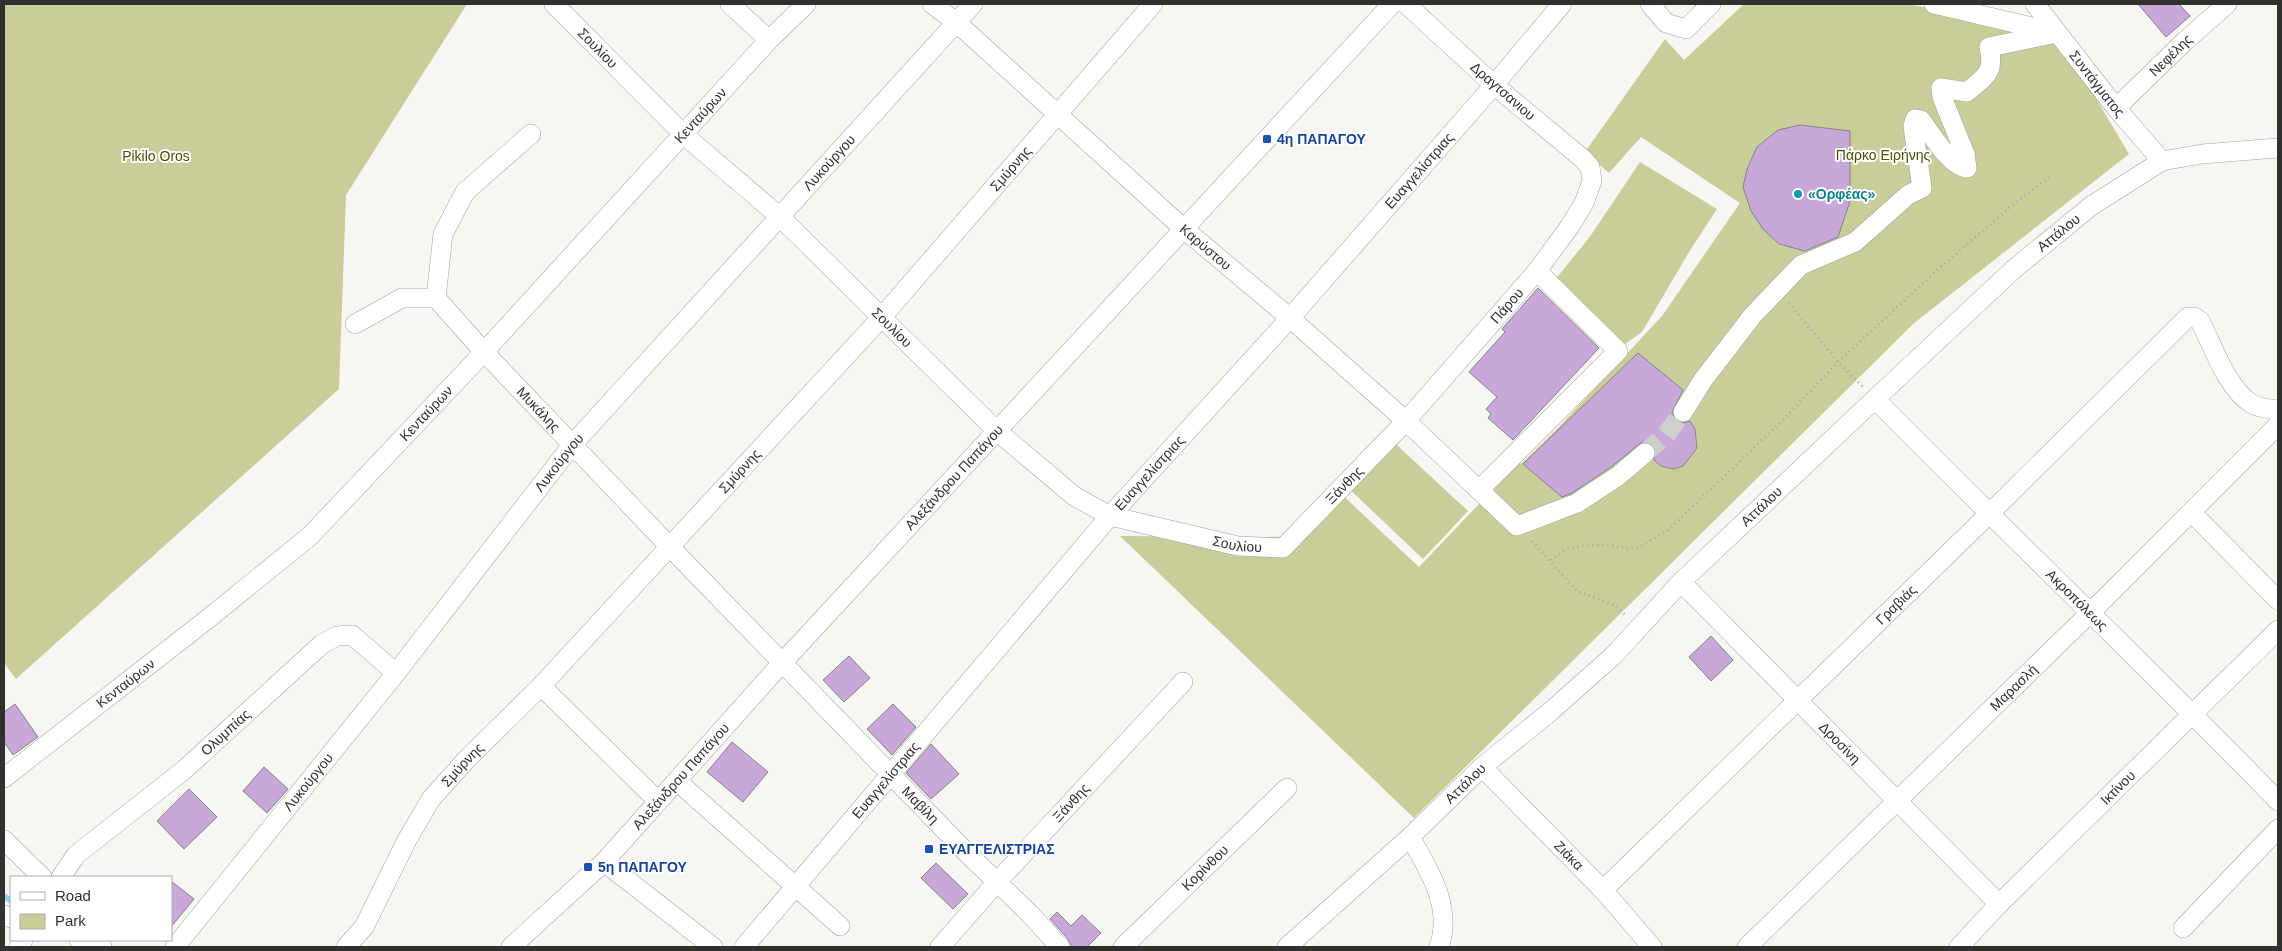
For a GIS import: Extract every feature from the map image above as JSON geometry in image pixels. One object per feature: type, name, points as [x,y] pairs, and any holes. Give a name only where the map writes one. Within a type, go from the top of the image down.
[{"type":"street","name":"Σουλίου","points":[[554,4],[684,135],[779,216],[997,431],[1074,496],[1110,516],[1238,546],[1283,548]]},
{"type":"street","points":[[730,4],[769,40]]},
{"type":"street","name":"Κενταύρων","points":[[4,778],[224,607],[310,536],[484,352],[769,40],[806,4]]},
{"type":"street","name":"Καρύστου","points":[[932,4],[956,22],[1056,115],[1184,229],[1290,318],[1406,421],[1517,526]]},
{"type":"street","name":"Λυκούργου","points":[[175,947],[396,673],[572,445],[973,4]]},
{"type":"street","name":"Σμύρνης","points":[[346,947],[364,927],[407,840],[431,799],[465,761],[541,686],[881,318],[1153,4]]},
{"type":"street","name":"Αλεξάνδρου Παπάγου","points":[[511,947],[604,862],[782,663],[1392,4]]},
{"type":"street","name":"Δραγτσανιου","points":[[1406,4],[1494,85],[1583,160],[1590,167],[1592,181]]},
{"type":"street","name":"Ευαγγελίστριας","points":[[744,947],[1110,516],[1290,318],[1494,85],[1562,4]]},
{"type":"street","points":[[1650,4],[1666,23],[1686,29],[1711,4]]},
{"type":"street","points":[[1934,4],[2057,33]]},
{"type":"street","name":"Νεφέλης","points":[[2116,108],[2226,4]]},
{"type":"street","name":"Συντάγματος","points":[[2038,5],[2057,33],[2116,108],[2162,161]]},
{"type":"street","points":[[1683,412],[1703,380],[1753,316],[1801,265],[1855,242],[1908,195],[1922,188],[1913,126],[1916,119],[1921,120],[1959,167],[1967,168],[1965,154],[1942,98],[1941,88],[1968,92],[1987,75],[1992,61],[1989,46],[2057,33]]},
{"type":"street","points":[[355,324],[402,298],[436,298],[442,234],[465,192],[532,134]]},
{"type":"street","name":"Αττάλου","points":[[1287,947],[1410,836],[1482,767],[1583,683],[1639,629],[1681,582],[1874,399],[2022,262],[2091,206],[2162,161],[2202,154],[2278,148]]},
{"type":"street","name":"Πάρου","points":[[1406,421],[1537,271],[1570,226],[1584,203],[1592,181]]},
{"type":"street","points":[[1479,490],[1618,351],[1537,271]]},
{"type":"street","name":"Μυκάλης","points":[[436,298],[572,445],[782,663]]},
{"type":"street","name":"Γραβιάς","points":[[1603,890],[1988,515],[2188,317],[2194,317],[2200,321],[2230,380],[2239,393],[2253,405],[2278,410]]},
{"type":"street","name":"Ακροπόλεως","points":[[1874,399],[1988,515],[2193,714],[2278,801]]},
{"type":"street","name":"Ξάνθης","points":[[1283,548],[1406,421]]},
{"type":"street","name":"Μαρασλή","points":[[1747,947],[2192,513],[2278,425]]},
{"type":"street","points":[[1517,526],[1577,503],[1618,476],[1645,453]]},
{"type":"street","points":[[2192,513],[2278,600]]},
{"type":"street","name":"Δροσίνη","points":[[1681,582],[1999,904]]},
{"type":"street","name":"Ικτίνου","points":[[1959,947],[1999,904],[2278,630]]},
{"type":"street","name":"Ολυμπίας","points":[[62,876],[76,855],[184,770],[322,644],[337,636],[352,635],[396,673]]},
{"type":"street","name":"Μαβίλη","points":[[782,663],[1060,947]]},
{"type":"street","name":"Ξάνθης","points":[[940,947],[997,882],[1183,682]]},
{"type":"street","points":[[541,686],[658,801]]},
{"type":"street","name":"Ζιάκα","points":[[1482,767],[1603,890],[1652,947]]},
{"type":"street","points":[[677,781],[840,926]]},
{"type":"street","name":"Κορίνθου","points":[[1123,947],[1287,788]]},
{"type":"street","points":[[2183,928],[2278,829]]},
{"type":"street","points":[[1410,836],[1440,898],[1444,920],[1439,947]]},
{"type":"street","points":[[4,840],[41,876]]},
{"type":"street","points":[[604,862],[713,947]]},
{"type":"street","points":[[82,941],[102,947]]},
{"type":"path","points":[[1550,560],[1565,550],[1586,545],[1609,545],[1627,549],[1641,546],[1668,530],[1780,423],[1838,362],[1933,274],[2008,208],[2051,176]]},
{"type":"path","points":[[1778,290],[1838,362],[1874,399]]},
{"type":"path","points":[[1517,526],[1577,591],[1616,606],[1639,629]]},
{"type":"green space","name":"Pikilo Oros","points":[[4,4],[467,4],[346,195],[339,389],[16,679],[4,663]]},
{"type":"green space","name":"Πάρκο Ειρήνης","points":[[1744,4],[1907,4],[2057,33],[2129,154],[1913,324],[1414,818],[1120,536],[1292,537],[1337,490],[1419,567],[1519,462],[1521,464],[1557,429],[1662,316],[1740,203],[1641,137],[1609,173],[1585,152],[1665,39],[1684,60]]},
{"type":"green space","points":[[1640,162],[1717,209],[1689,252],[1642,332],[1625,344],[1554,281],[1589,238]]},
{"type":"green space","points":[[1385,434],[1468,511],[1423,559],[1344,484]]},
{"type":"building","points":[[2138,4],[2179,4],[2190,16],[2166,37]]},
{"type":"building","name":"«Ορφέας»","points":[[1800,125],[1850,131],[1850,201],[1838,237],[1805,251],[1779,244],[1763,229],[1751,211],[1743,187],[1747,169],[1757,147],[1778,130]]},
{"type":"building","points":[[1538,288],[1599,348],[1513,440],[1488,418],[1491,414],[1486,409],[1497,397],[1469,372],[1505,332],[1502,329]]},
{"type":"building","points":[[1638,353],[1683,390],[1672,412],[1677,422],[1690,421],[1695,429],[1697,448],[1683,466],[1673,469],[1661,466],[1654,460],[1656,451],[1654,446],[1648,442],[1642,442],[1611,467],[1572,493],[1562,497],[1523,464]]},
{"type":"building","points":[[1711,636],[1733,660],[1711,681],[1689,657]]},
{"type":"building","points":[[849,656],[870,678],[844,702],[823,680]]},
{"type":"building","points":[[15,704],[38,737],[13,755],[4,742],[4,712]]},
{"type":"building","points":[[893,704],[916,727],[892,755],[867,729]]},
{"type":"building","points":[[732,742],[768,772],[743,802],[707,772]]},
{"type":"building","points":[[931,744],[959,774],[931,799],[906,773]]},
{"type":"building","points":[[264,767],[288,789],[267,813],[243,791]]},
{"type":"building","points":[[189,789],[217,817],[184,849],[157,821]]},
{"type":"building","points":[[936,863],[968,894],[953,909],[921,878]]},
{"type":"building","points":[[172,882],[194,899],[172,926]]},
{"type":"building","points":[[1057,912],[1071,926],[1082,915],[1101,933],[1087,947],[1072,947],[1068,939],[1050,919]]},
{"type":"waterway","points":[[4,896],[10,900]]},
{"type":"tunnel","points":[[1645,453],[1666,435],[1683,412]]},
{"type":"place","name":"4η ΠΑΠΑΓΟΥ","points":[[1267,139]]},
{"type":"place","name":"«Ορφέας»","points":[[1798,194]]},
{"type":"place","name":"ΕΥΑΓΓΕΛΙΣΤΡΙΑΣ","points":[[929,849]]},
{"type":"place","name":"5η ΠΑΠΑΓΟΥ","points":[[588,867]]}]
